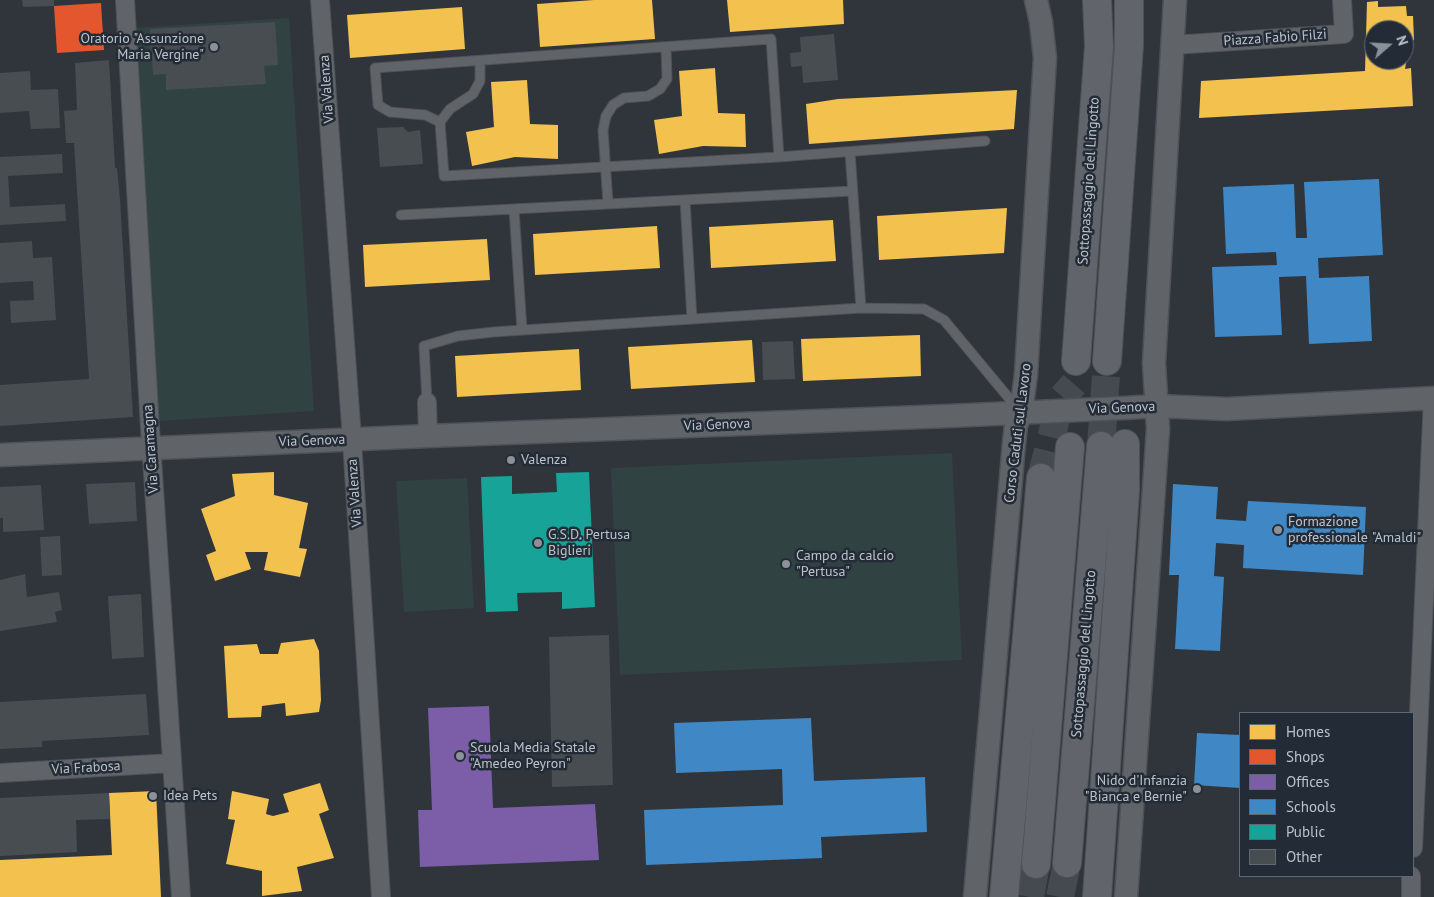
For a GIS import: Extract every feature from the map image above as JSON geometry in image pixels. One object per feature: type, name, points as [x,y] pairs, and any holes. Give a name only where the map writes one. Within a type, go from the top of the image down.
[{"type":"main road","name":"Sottopassaggio del Lingotto","points":[[1076,362],[1099,46],[1097,0]]},
{"type":"main road","points":[[1107,361],[1129,45],[1129,0]]},
{"type":"main road","name":"Sottopassaggio del Lingotto","points":[[1067,863],[1113,445],[1125,491],[1097,897]]},
{"type":"main road","points":[[1036,864],[1070,447]]},
{"type":"main road","points":[[1004,897],[1042,478]]},
{"type":"street","name":"Via Caramagna","points":[[125,0],[151,448],[181,897]]},
{"type":"street","name":"Via Valenza","points":[[320,0],[352,440],[381,897]]},
{"type":"street","name":"Corso Caduti sul Lavoro","points":[[975,897],[1014,443],[1016,425],[1021,413],[1027,363],[1045,58],[1041,22],[1036,0]]},
{"type":"street","points":[[1126,897],[1158,429],[1154,364],[1175,0]]},
{"type":"street","name":"Piazza Fabio Filzi","points":[[1172,45],[1344,34],[1342,0]]},
{"type":"street","name":"Via Genova","points":[[0,455],[1158,406],[1226,409],[1434,398]]},
{"type":"street","points":[[1414,827],[1434,398]]},
{"type":"street","points":[[427,402],[428,436]]},
{"type":"street","name":"Via Frabosa","points":[[0,773],[172,763]]},
{"type":"street","points":[[1411,897],[1412,877]]},
{"type":"lane","points":[[440,122],[424,115],[390,112],[378,105],[375,68],[480,62],[771,39],[779,156]]},
{"type":"lane","points":[[608,203],[604,130],[606,116],[612,105],[624,98],[648,96],[660,89],[667,79],[666,47]]},
{"type":"lane","points":[[480,62],[480,81],[473,94],[450,109],[440,122],[444,176],[850,152],[985,141]]},
{"type":"lane","points":[[850,152],[861,308]]},
{"type":"lane","points":[[401,215],[852,191]]},
{"type":"lane","points":[[685,200],[692,319]]},
{"type":"lane","points":[[514,209],[522,330]]},
{"type":"lane","points":[[427,402],[424,346],[458,336],[522,330],[861,308],[924,309],[944,320],[1021,413]]},
{"type":"shaded area","points":[[289,18],[314,411],[158,421],[133,28]]},
{"type":"shaded area","name":"Campo da calcio \"Pertusa\"","points":[[952,453],[962,660],[620,675],[611,468]]},
{"type":"shaded area","points":[[467,478],[474,608],[404,612],[396,481]]},
{"type":"building: Homes","points":[[594,0],[652,0],[655,39],[540,47],[537,4]]},
{"type":"building: Homes","points":[[727,0],[843,0],[844,24],[730,32]]},
{"type":"building: Homes","points":[[1378,1],[1378,7],[1406,6],[1407,16],[1413,16],[1413,20],[1366,20],[1367,2]]},
{"type":"building: Homes","points":[[462,7],[465,49],[350,58],[347,15]]},
{"type":"building: Homes","points":[[715,68],[718,113],[745,114],[746,147],[703,146],[659,154],[654,120],[682,116],[679,71]]},
{"type":"building: Homes","points":[[1411,70],[1413,106],[1199,118],[1201,81]]},
{"type":"building: Homes","points":[[527,80],[530,124],[558,125],[558,159],[515,157],[472,166],[466,132],[494,127],[491,82]]},
{"type":"building: Homes","points":[[1017,90],[1014,129],[809,144],[806,104],[838,99]]},
{"type":"building: Homes","points":[[1007,208],[1004,253],[879,260],[877,216]]},
{"type":"building: Homes","points":[[833,220],[836,261],[711,268],[709,227]]},
{"type":"building: Homes","points":[[657,226],[660,268],[535,275],[533,234]]},
{"type":"building: Homes","points":[[487,239],[490,280],[365,287],[363,245]]},
{"type":"building: Homes","points":[[920,335],[921,376],[803,381],[801,339]]},
{"type":"building: Homes","points":[[752,340],[755,382],[631,389],[628,347]]},
{"type":"building: Homes","points":[[579,349],[581,390],[457,397],[455,356]]},
{"type":"building: Homes","points":[[274,472],[274,495],[308,503],[299,548],[307,549],[300,577],[264,570],[268,552],[245,552],[251,569],[215,581],[206,555],[216,551],[201,509],[235,496],[232,474]]},
{"type":"building: Homes","points":[[314,639],[319,651],[321,700],[319,712],[286,716],[285,703],[262,706],[261,717],[228,718],[224,646],[257,644],[260,654],[278,654],[281,643]]},
{"type":"building: Homes","points":[[320,783],[329,810],[319,814],[334,858],[297,867],[302,891],[262,896],[262,871],[226,864],[235,820],[228,819],[232,791],[269,799],[266,814],[273,816],[289,812],[283,794]]},
{"type":"building: Homes","points":[[156,791],[161,897],[0,897],[0,860],[112,855],[109,793]]},
{"type":"building: Shops","points":[[101,3],[104,50],[57,53],[54,6]]},
{"type":"building: Offices","name":"Scuola Media Statale \"Amedeo Peyron\"","points":[[489,706],[493,808],[595,804],[599,860],[420,867],[418,810],[432,810],[428,708]]},
{"type":"building: Schools","points":[[1379,179],[1383,255],[1318,258],[1319,278],[1369,276],[1372,341],[1309,344],[1306,276],[1279,277],[1282,335],[1215,337],[1212,267],[1277,265],[1276,252],[1226,254],[1223,187],[1294,184],[1296,238],[1307,238],[1304,182]]},
{"type":"building: Schools","points":[[1173,484],[1218,487],[1216,519],[1246,521],[1248,501],[1366,507],[1363,575],[1243,568],[1244,545],[1216,543],[1214,576],[1224,577],[1220,651],[1175,649],[1179,575],[1169,575]]},
{"type":"building: Schools","points":[[811,718],[814,781],[925,777],[927,832],[821,837],[822,858],[646,865],[644,810],[783,805],[782,769],[676,773],[674,723]]},
{"type":"building: Schools","points":[[1197,733],[1239,735],[1239,788],[1194,785]]},
{"type":"building: Public","name":"G.S.D. Pertusa Biglieri","points":[[589,472],[595,607],[562,609],[562,592],[517,593],[518,611],[486,612],[481,477],[512,476],[512,494],[557,492],[556,473]]},
{"type":"building: Other","points":[[22,0],[54,0],[54,6],[23,7]]},
{"type":"building: Other","name":"Oratorio \"Assunzione Maria Vergine\"","points":[[275,22],[278,65],[264,66],[266,84],[166,90],[166,74],[153,75],[150,29]]},
{"type":"building: Other","points":[[834,34],[838,80],[803,83],[802,66],[791,67],[790,53],[801,52],[800,37]]},
{"type":"building: Other","points":[[109,60],[115,168],[117,168],[120,199],[133,417],[0,426],[0,385],[89,379],[74,143],[66,143],[64,111],[77,110],[75,63]]},
{"type":"building: Other","points":[[30,71],[31,90],[58,89],[60,128],[31,129],[29,111],[0,113],[0,73]]},
{"type":"building: Other","points":[[403,127],[408,132],[420,130],[423,164],[380,167],[377,128]]},
{"type":"building: Other","points":[[62,154],[63,173],[8,176],[10,207],[65,204],[66,221],[0,225],[0,157]]},
{"type":"building: Other","points":[[32,241],[33,258],[52,257],[56,320],[11,323],[10,301],[34,300],[33,281],[0,283],[0,243]]},
{"type":"building: Other","points":[[793,341],[795,379],[763,380],[762,342]]},
{"type":"building: Other","points":[[135,482],[137,521],[89,524],[86,484]]},
{"type":"building: Other","points":[[41,485],[44,530],[3,532],[3,518],[0,518],[0,487]]},
{"type":"building: Other","points":[[60,536],[62,575],[42,576],[40,537]]},
{"type":"building: Other","points":[[25,574],[27,597],[59,592],[62,610],[55,612],[57,622],[0,631],[0,580]]},
{"type":"building: Other","points":[[141,594],[144,657],[112,659],[108,596]]},
{"type":"building: Other","points":[[609,635],[613,785],[552,787],[549,637]]},
{"type":"building: Other","points":[[146,694],[149,735],[42,741],[42,747],[0,749],[0,702]]},
{"type":"building: Other","points":[[109,793],[110,819],[76,820],[77,852],[0,856],[0,798]]},
{"type":"tunnel","points":[[1101,446],[1107,361]]},
{"type":"tunnel","points":[[1041,478],[1061,399],[1074,384]]},
{"type":"tunnel","points":[[1060,897],[1067,863]]},
{"type":"tunnel","points":[[1030,897],[1036,864]]},
{"type":"place","name":"Oratorio \"Assunzione Maria Vergine\"","points":[[214,47]]},
{"type":"place","name":"Valenza","points":[[511,460]]},
{"type":"place","name":"Formazione professionale \"Amaldi\"","points":[[1278,530]]},
{"type":"place","name":"G.S.D. Pertusa Biglieri","points":[[538,543]]},
{"type":"place","name":"Campo da calcio \"Pertusa\"","points":[[786,564]]},
{"type":"place","name":"Scuola Media Statale \"Amedeo Peyron\"","points":[[460,756]]},
{"type":"place","name":"Nido d'Infanzia \"Bianca e Bernie\"","points":[[1197,789]]},
{"type":"place","name":"Idea Pets","points":[[153,796]]}]
